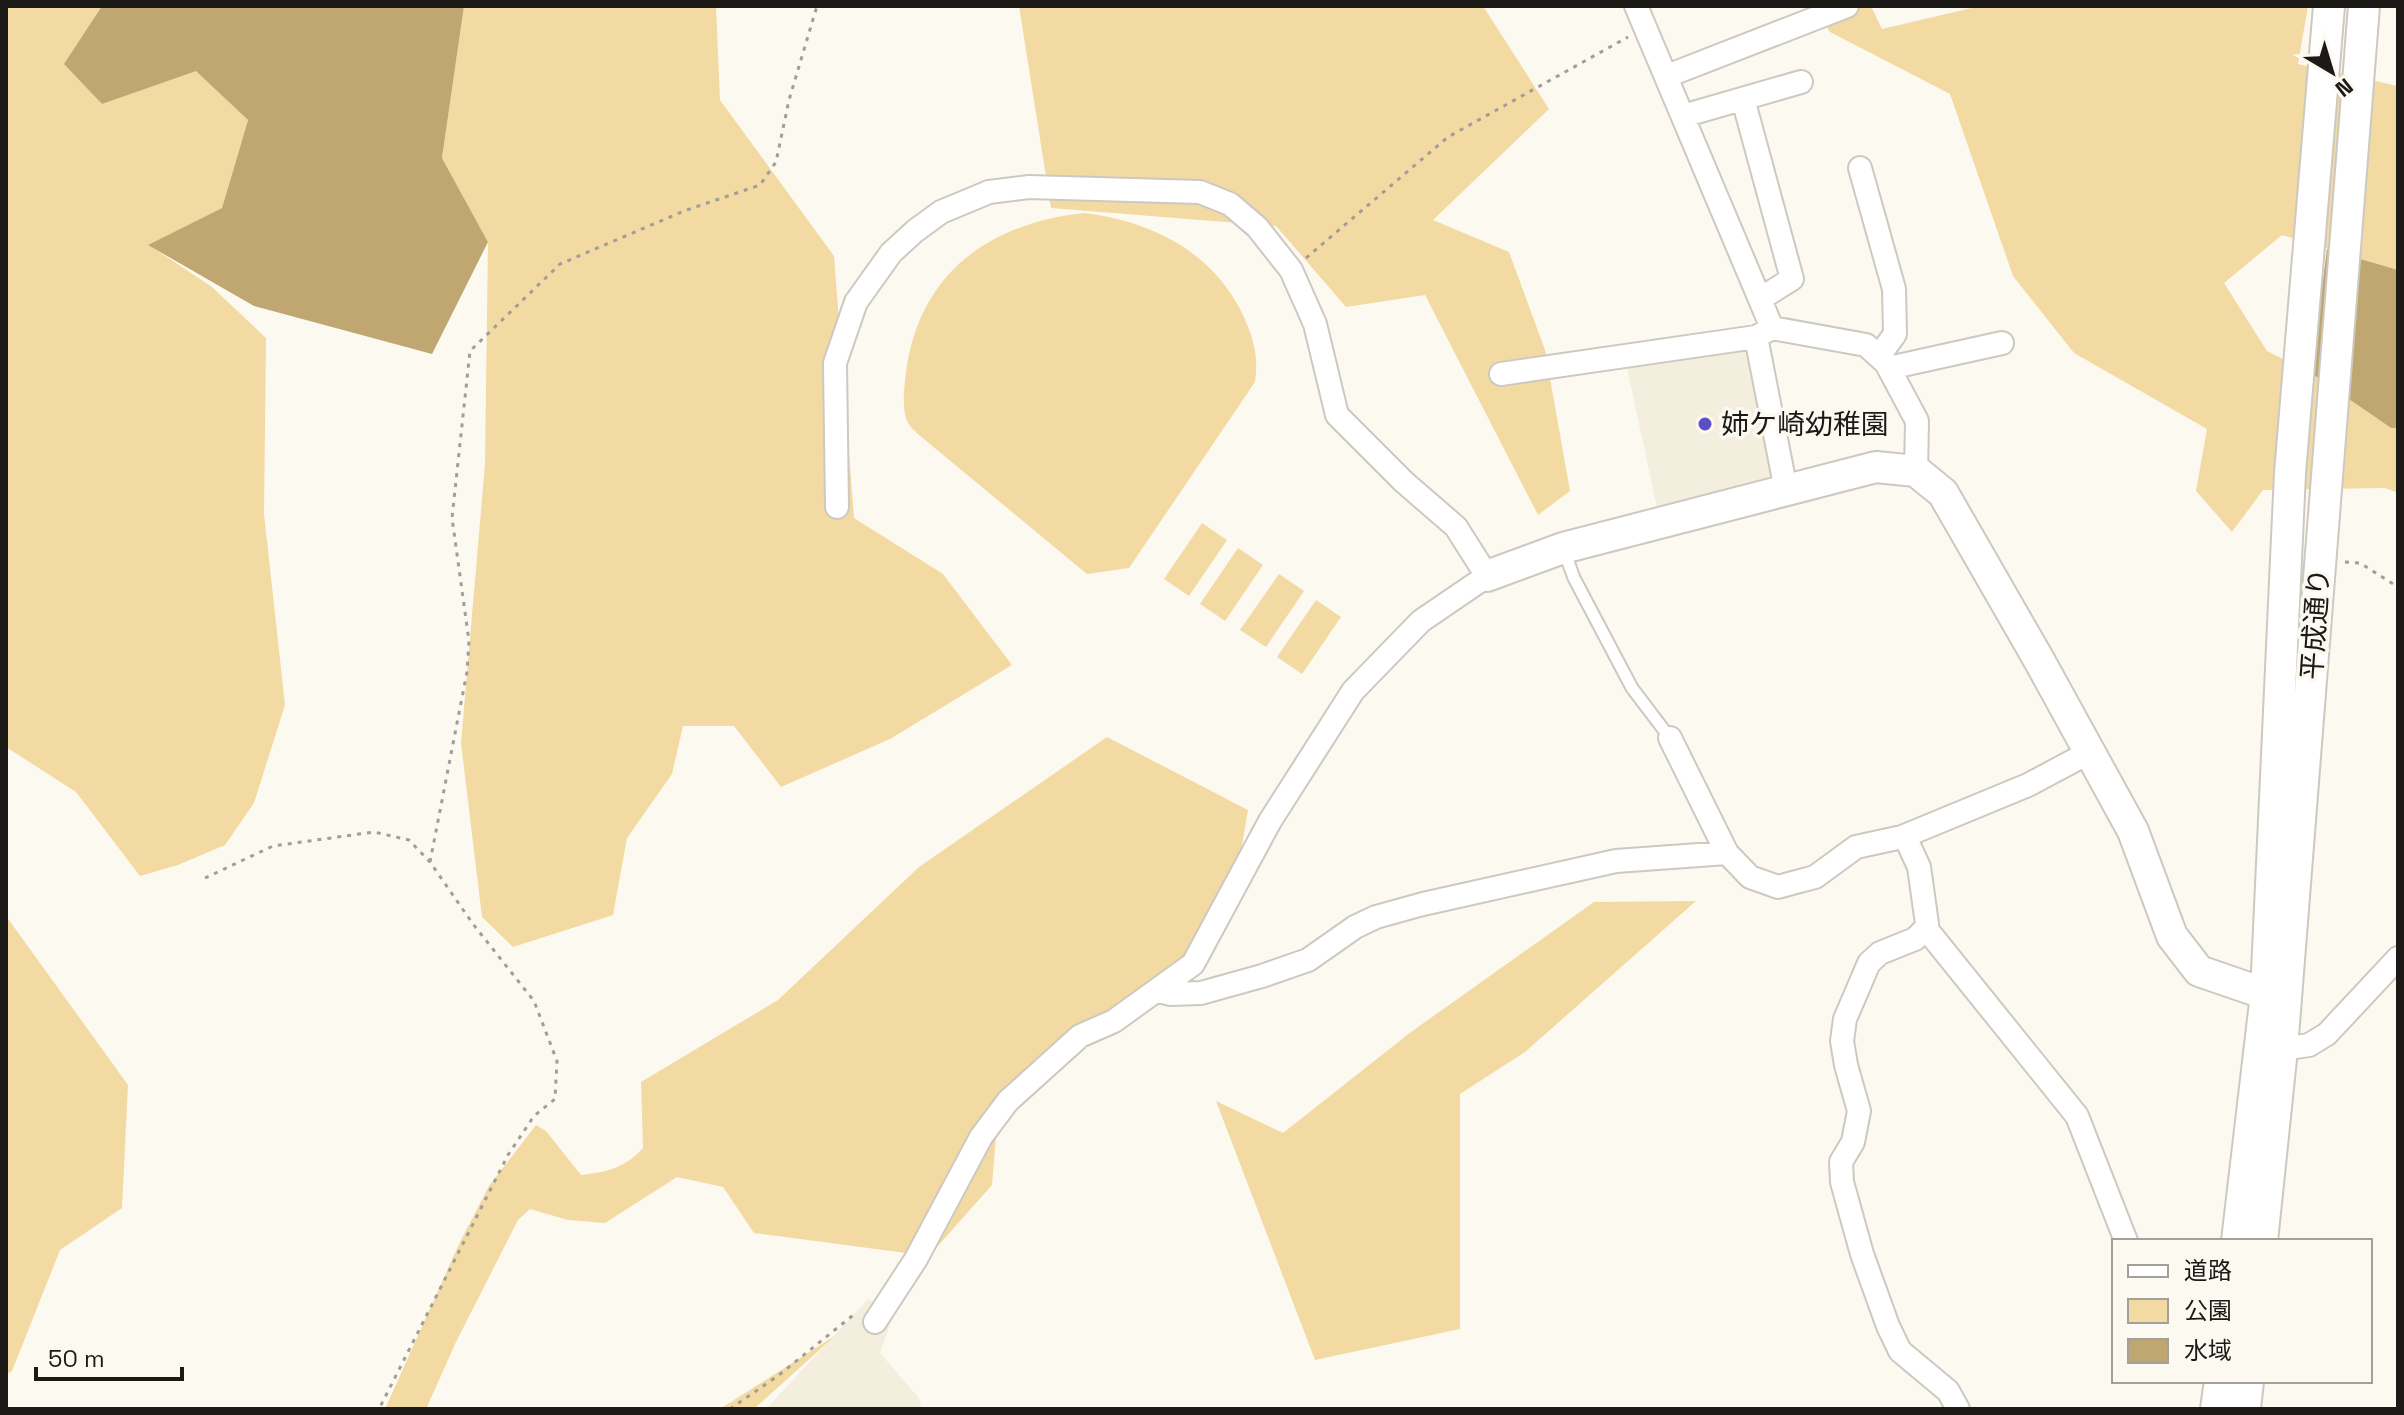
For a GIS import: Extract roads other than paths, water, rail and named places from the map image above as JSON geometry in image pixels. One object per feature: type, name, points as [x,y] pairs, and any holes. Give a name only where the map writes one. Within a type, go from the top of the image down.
[{"type":"street","points":[[1636,6],[1760,299],[1786,490]]},
{"type":"street","points":[[1667,76],[1847,6]]},
{"type":"street","name":"平成通り","points":[[2237,1239],[2266,994],[2290,473],[2328,13]]},
{"type":"street","name":"平成通り","points":[[2262,1239],[2282,1049],[2363,15]]},
{"type":"street","points":[[1683,116],[1801,82]]},
{"type":"street","points":[[1743,99],[1792,279],[1760,299]]},
{"type":"street","points":[[1860,168],[1894,289],[1895,334],[1884,362]]},
{"type":"street","points":[[837,507],[835,363],[856,302],[891,253],[941,212],[989,192],[1029,187],[1200,192],[1230,204],[1257,227],[1291,270],[1315,324],[1337,415],[1404,482],[1456,527],[1487,576]]},
{"type":"street","points":[[1501,374],[1764,332],[1866,345],[1884,362],[1917,421],[1916,471]]},
{"type":"street","points":[[1884,362],[2002,343]]},
{"type":"street","points":[[871,1314],[910,1270],[981,1137],[1008,1101],[1080,1036],[1114,1021],[1193,964],[1270,821],[1353,691],[1421,621],[1487,576],[1563,548],[1876,467],[1916,471],[1943,493],[2133,831],[2172,936],[2199,971],[2266,994]]},
{"type":"street","points":[[1670,738],[1727,853],[1750,877],[1778,887],[1815,877],[1856,847],[1902,837],[2028,785],[2090,752]]},
{"type":"street","points":[[1902,837],[1919,867],[1927,927],[2077,1116],[2125,1239]]},
{"type":"street","points":[[1159,991],[1170,994],[1201,993],[1262,976],[1308,960],[1355,927],[1376,917],[1423,904],[1616,861],[1727,853]]},
{"type":"street","points":[[1927,927],[1915,939],[1880,953],[1869,963],[1845,1019],[1842,1041],[1859,1111],[1853,1142],[1841,1162],[1842,1182],[1862,1254],[1900,1351],[1948,1391],[1958,1409]]},
{"type":"street","points":[[2282,1049],[2309,1045],[2327,1034],[2398,958]]},
{"type":"street","points":[[2245,1409],[2248,1383]]},
{"type":"lane","points":[[1563,548],[1574,578],[1632,688],[1670,738]]},
{"type":"water","points":[[102,6],[464,6],[442,158],[488,242],[432,354],[254,306],[148,245],[222,208],[248,120],[196,71],[102,104],[64,64]]},
{"type":"water","points":[[2327,249],[2398,270],[2398,428],[2391,428],[2311,373]]},
{"type":"place","name":"姉ケ崎幼稚園","points":[[1705,424]]}]
